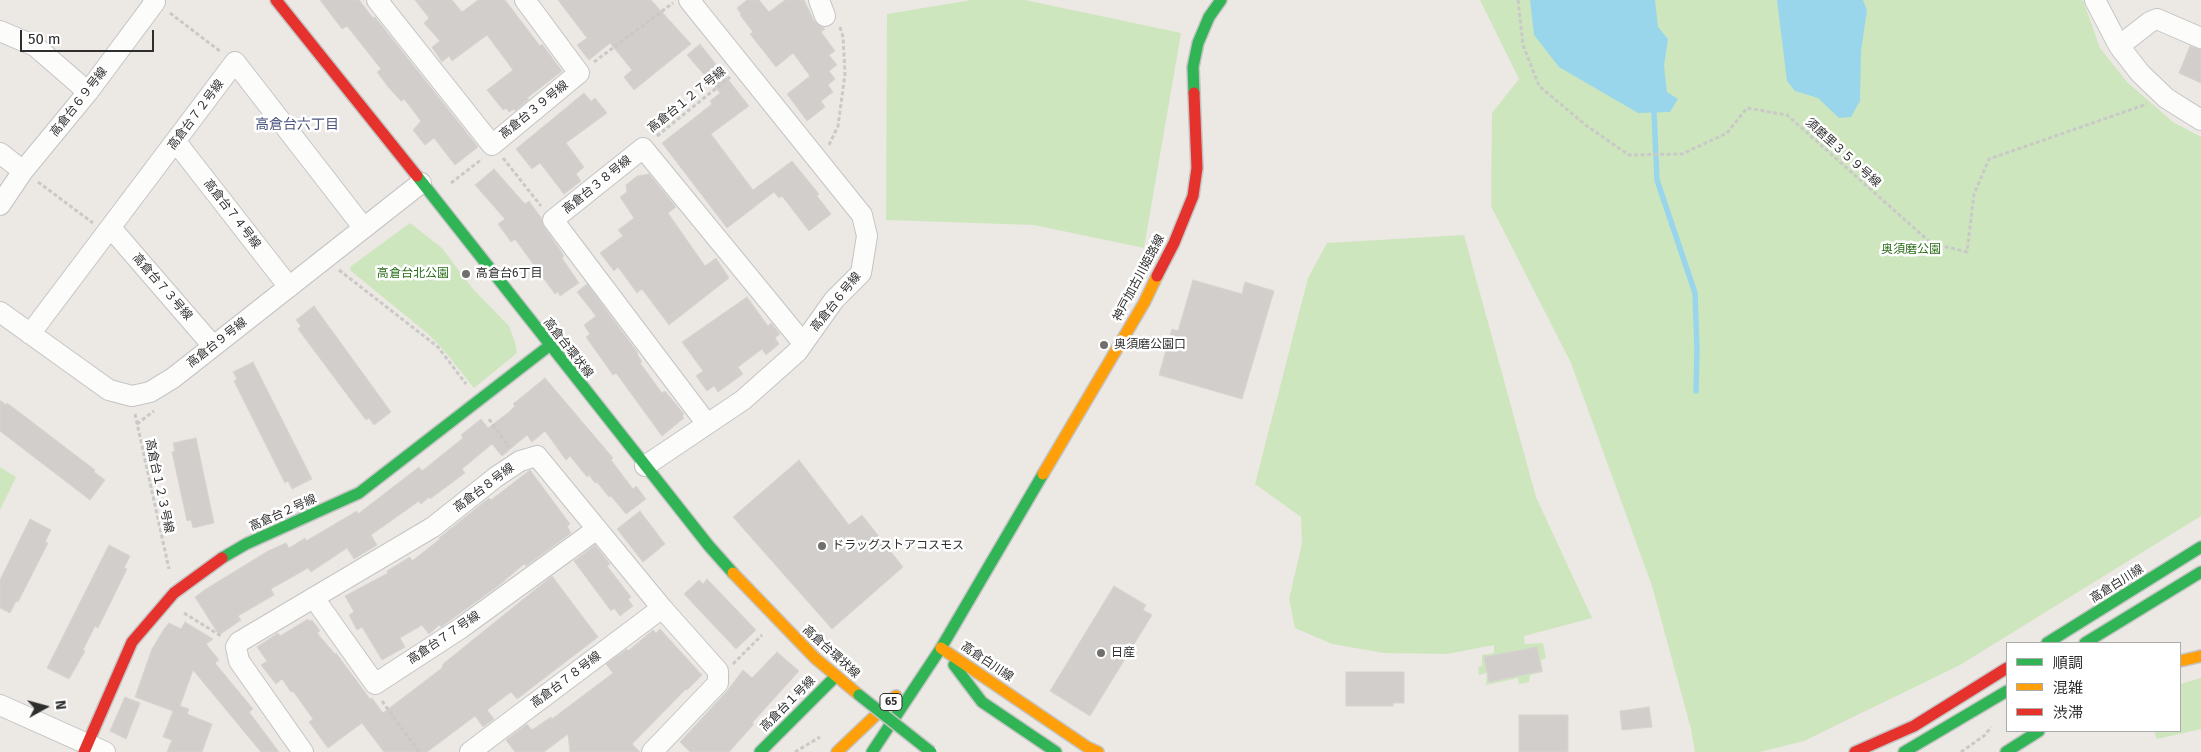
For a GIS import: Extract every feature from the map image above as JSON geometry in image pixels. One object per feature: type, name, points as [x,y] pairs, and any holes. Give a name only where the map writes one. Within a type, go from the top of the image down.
[{"type":"street","name":"高倉台環状線","points":[[276,0],[320,53],[549,346],[709,546],[757,600],[814,658],[931,752]]},
{"type":"street","name":"高倉台３９号線","points":[[377,0],[492,145],[580,73],[525,0]]},
{"type":"street","name":"高倉台６号線","points":[[645,466],[743,400],[797,352],[834,300],[861,273],[868,236],[862,215],[689,0]]},
{"type":"street","name":"神戸加古川姫路線","points":[[872,752],[941,648],[1144,303],[1174,243],[1193,196],[1197,168],[1193,67],[1198,43],[1209,17],[1220,0]]},
{"type":"street","points":[[2095,0],[2118,46],[2140,73],[2166,98],[2201,120]]},
{"type":"street","name":"高倉台６９号線","points":[[0,205],[23,171],[88,92],[154,1]]},
{"type":"street","points":[[2118,46],[2150,22],[2157,19],[2201,38]]},
{"type":"street","points":[[0,32],[35,46],[88,92]]},
{"type":"street","points":[[235,62],[363,227]]},
{"type":"street","name":"高倉台７２号線","points":[[30,334],[235,62]]},
{"type":"street","name":"高倉台７４号線","points":[[176,142],[289,287]]},
{"type":"street","name":"高倉台３８号線","points":[[707,424],[553,220],[643,148],[803,343]]},
{"type":"street","points":[[0,153],[23,171]]},
{"type":"street","name":"高倉台９号線","points":[[132,396],[150,392],[173,378],[421,183]]},
{"type":"street","name":"高倉台７３号線","points":[[109,231],[213,346]]},
{"type":"street","points":[[0,312],[109,390],[132,396]]},
{"type":"street","name":"高倉台２号線","points":[[92,750],[132,642],[174,593],[212,564],[246,544],[359,493],[549,346]]},
{"type":"street","name":"高倉台８号線","points":[[236,647],[239,642],[433,527],[496,477],[520,461],[538,456],[662,608],[718,671],[718,678]]},
{"type":"street","name":"高倉台７７号線","points":[[375,684],[461,628],[597,529]]},
{"type":"street","name":"高倉白川線","points":[[2049,642],[2201,547]]},
{"type":"street","points":[[2087,642],[2201,572]]},
{"type":"street","points":[[314,598],[375,684]]},
{"type":"street","name":"高倉台７８号線","points":[[470,752],[662,608]]},
{"type":"street","points":[[236,647],[239,661],[304,752]]},
{"type":"street","name":"神戸加古川姫路線","points":[[837,752],[894,698],[941,648]]},
{"type":"street","name":"高倉白川線","points":[[941,648],[982,702],[1056,752]]},
{"type":"street","name":"高倉白川線","points":[[941,648],[1087,747],[1098,752]]},
{"type":"street","points":[[2181,660],[2201,656]]},
{"type":"street","points":[[1855,752],[1914,726],[2006,669]]},
{"type":"street","name":"高倉台１号線","points":[[760,752],[836,676]]},
{"type":"street","points":[[652,752],[718,683],[718,678]]},
{"type":"street","points":[[1904,752],[2006,692]]},
{"type":"street","points":[[0,705],[92,750]]},
{"type":"street","points":[[2006,752],[2037,732]]},
{"type":"path","points":[[580,73],[677,0]]},
{"type":"path","name":"須磨里３５９号線","points":[[1518,0],[1523,45],[1539,86],[1586,126],[1629,156],[1682,154],[1727,134],[1747,108],[1787,115],[1932,243],[1966,252],[1974,194],[1989,159],[2166,98]]},
{"type":"path","points":[[154,1],[235,62]]},
{"type":"path","points":[[820,162],[838,126],[845,74],[843,37],[827,11]]},
{"type":"path","name":"高倉台１２７号線","points":[[643,148],[742,66]]},
{"type":"path","points":[[452,183],[485,156],[492,145],[553,220]]},
{"type":"path","points":[[23,171],[109,231]]},
{"type":"path","points":[[338,269],[438,347],[471,390]]},
{"type":"path","name":"高倉台１２３号線","points":[[132,396],[169,569]]},
{"type":"path","points":[[484,413],[520,461]]},
{"type":"path","points":[[177,608],[236,647]]},
{"type":"path","points":[[718,678],[768,630]]},
{"type":"path","points":[[375,684],[378,695],[419,752]]},
{"type":"path","points":[[1961,752],[1985,735],[1996,720]]},
{"type":"path","points":[[795,752],[825,733]]},
{"type":"green space","points":[[971,0],[1025,0],[1181,33],[1144,248],[1034,225],[886,220],[887,14]]},
{"type":"green space","name":"奥須磨公園","points":[[1480,0],[2083,0],[2100,48],[2127,82],[2173,122],[2201,137],[2201,516],[1960,665],[1804,741],[1760,752],[1695,752],[1691,729],[1652,586],[1571,363],[1491,206],[1492,113],[1519,79]]},
{"type":"green space","name":"高倉台北公園","points":[[410,223],[442,248],[473,289],[509,326],[517,353],[474,388],[441,347],[427,333],[351,271],[350,267]]},
{"type":"green space","points":[[1464,235],[1536,497],[1592,618],[1524,636],[1525,644],[1543,643],[1546,658],[1541,660],[1543,672],[1530,675],[1529,682],[1519,684],[1518,678],[1486,685],[1487,673],[1479,675],[1478,667],[1482,666],[1482,655],[1494,653],[1494,645],[1447,654],[1384,653],[1332,644],[1295,628],[1289,599],[1302,544],[1301,517],[1255,484],[1308,278],[1327,243]]},
{"type":"green space","points":[[0,467],[16,477],[0,510]]},
{"type":"green space","points":[[2201,678],[2201,729],[2157,739],[2154,732],[2181,732],[2181,684]]},
{"type":"water","points":[[1530,0],[1655,0],[1658,27],[1668,39],[1664,66],[1667,92],[1678,99],[1670,112],[1638,113],[1559,67],[1534,35]]},
{"type":"water","points":[[1777,0],[1863,0],[1867,10],[1861,51],[1860,101],[1851,117],[1839,118],[1818,98],[1795,91],[1787,81]]},
{"type":"building","points":[[320,0],[359,0],[373,18],[375,17],[478,147],[455,165],[434,138],[425,145],[413,130],[421,121],[404,99],[401,101],[389,88],[377,72],[381,69],[347,26],[342,29]]},
{"type":"building","points":[[415,0],[452,0],[462,12],[478,0],[505,0],[540,46],[542,44],[562,71],[527,98],[529,99],[515,111],[514,109],[509,112],[506,108],[503,110],[487,90],[513,70],[487,35],[452,61],[449,56],[442,62],[432,47],[440,41],[424,23],[429,18]]},
{"type":"building","points":[[558,0],[651,0],[691,44],[634,90],[624,77],[632,70],[610,43],[589,60],[577,45],[587,38]]},
{"type":"building","points":[[747,0],[759,0],[769,12],[785,0],[804,0],[814,21],[825,29],[821,32],[835,51],[829,55],[837,65],[829,71],[835,79],[828,85],[833,92],[821,101],[825,107],[807,121],[787,94],[810,76],[793,53],[776,67],[750,34],[753,32],[740,15],[737,8]]},
{"type":"building","points":[[700,44],[749,106],[711,134],[753,190],[792,161],[819,194],[817,196],[831,214],[809,231],[782,196],[779,198],[774,192],[727,228],[662,143],[712,104],[710,101],[720,93],[687,55]]},
{"type":"building","points":[[2190,46],[2201,50],[2201,83],[2179,73]]},
{"type":"building","points":[[584,93],[591,101],[595,98],[607,113],[566,143],[584,167],[576,174],[581,181],[564,194],[540,163],[532,169],[516,149]]},
{"type":"building","points":[[494,169],[525,204],[529,201],[542,219],[544,227],[564,256],[562,258],[579,283],[560,296],[558,292],[555,294],[515,239],[511,242],[498,224],[505,219],[475,185]]},
{"type":"building","points":[[649,174],[676,207],[668,213],[705,266],[716,258],[729,278],[669,325],[642,289],[637,293],[618,267],[614,271],[600,253],[623,236],[618,230],[634,218],[620,197],[627,192],[626,185],[637,176]]},
{"type":"building","points":[[1193,280],[1242,294],[1245,282],[1274,291],[1242,399],[1159,375],[1172,329],[1178,331]]},
{"type":"building","points":[[587,284],[638,353],[642,362],[640,363],[662,393],[665,391],[684,414],[682,416],[684,418],[662,436],[616,373],[613,375],[586,337],[590,334],[584,325],[596,316],[577,292]]},
{"type":"building","points":[[747,297],[768,326],[771,323],[780,334],[775,338],[779,344],[766,355],[762,349],[738,367],[743,374],[718,392],[714,386],[707,391],[696,376],[703,371],[682,342]]},
{"type":"building","points":[[314,306],[391,412],[374,425],[369,418],[366,420],[298,329],[301,326],[296,320]]},
{"type":"building","points":[[253,362],[312,479],[292,489],[288,481],[285,483],[234,381],[237,379],[233,372]]},
{"type":"building","points":[[545,378],[613,458],[611,460],[633,489],[636,486],[646,499],[626,514],[597,482],[595,483],[589,475],[587,477],[570,456],[566,460],[545,431],[532,442],[527,435],[502,456],[492,444],[462,469],[465,473],[430,499],[429,497],[421,504],[419,501],[371,535],[377,545],[354,559],[347,548],[311,572],[308,568],[271,589],[274,595],[238,616],[241,620],[219,635],[195,597],[268,551],[286,543],[289,548],[305,538],[306,541],[357,511],[358,514],[419,467],[422,471],[463,438],[461,435],[481,419],[488,428],[509,412],[515,406],[513,404]]},
{"type":"building","points":[[0,400],[23,415],[95,470],[94,472],[105,480],[90,500],[0,431]]},
{"type":"building","points":[[196,438],[214,523],[193,528],[191,520],[187,521],[172,452],[175,451],[173,443]]},
{"type":"building","name":"ドラッグストアコスモス","points":[[799,460],[849,525],[862,515],[903,567],[832,629],[733,517]]},
{"type":"building","points":[[530,470],[570,524],[567,526],[571,533],[526,566],[524,564],[498,586],[441,627],[439,625],[429,634],[422,625],[400,638],[405,647],[382,660],[362,627],[357,630],[349,615],[354,612],[345,596],[388,573],[387,571],[410,557],[412,561],[489,498],[491,500]]},
{"type":"building","points":[[640,511],[665,544],[643,562],[617,529]]},
{"type":"building","points":[[30,519],[51,530],[45,542],[48,543],[18,602],[16,601],[10,613],[0,608],[0,580]]},
{"type":"building","points":[[109,545],[130,556],[124,568],[127,569],[98,628],[95,626],[83,650],[85,651],[69,679],[47,668]]},
{"type":"building","points":[[595,545],[610,564],[607,566],[631,597],[628,599],[633,606],[620,616],[614,608],[611,611],[574,561]]},
{"type":"building","points":[[552,576],[598,637],[517,699],[511,692],[487,710],[494,719],[483,727],[475,716],[427,752],[384,752],[362,723],[328,748],[309,722],[313,719],[293,691],[291,692],[282,679],[276,684],[261,665],[267,661],[257,647],[278,633],[280,636],[308,619],[312,620],[320,631],[317,633],[336,653],[370,699],[372,698],[383,713],[442,668],[443,664]]},
{"type":"building","points":[[707,579],[756,630],[736,649],[684,594],[699,580],[703,584]]},
{"type":"building","name":"日産","points":[[1114,586],[1146,605],[1143,610],[1152,615],[1090,716],[1050,691]]},
{"type":"building","points":[[185,622],[213,639],[206,644],[219,660],[215,663],[253,709],[249,712],[279,752],[261,752],[193,670],[180,706],[189,709],[187,714],[212,724],[202,752],[167,752],[172,740],[163,737],[173,711],[135,697],[152,649],[164,629],[169,623],[181,629]]},
{"type":"building","points":[[660,629],[702,675],[632,744],[640,752],[570,752],[568,734],[544,752],[515,752],[506,740],[527,724],[532,730],[551,717],[552,719],[613,673],[606,664],[627,649],[628,651],[653,630],[656,633]]},
{"type":"building","points":[[1537,647],[1542,671],[1489,682],[1484,657]]},
{"type":"building","points":[[777,652],[799,671],[752,723],[754,724],[729,752],[690,752],[680,742],[727,691],[743,670],[752,678]]},
{"type":"building","points":[[1346,672],[1404,672],[1404,703],[1393,703],[1393,706],[1346,706]]},
{"type":"building","points":[[125,697],[140,703],[126,739],[110,731]]},
{"type":"building","points":[[1649,707],[1652,727],[1622,730],[1620,711]]},
{"type":"building","points":[[1519,715],[1568,715],[1568,752],[1519,752]]},
{"type":"waterway","points":[[1654,113],[1657,180],[1695,293],[1696,391]]},
{"type":"traffic: fast","points":[[1194,93],[1193,67],[1198,43],[1209,17],[1221,0]]},
{"type":"traffic: fast","points":[[417,176],[709,546],[733,573]]},
{"type":"traffic: fast","points":[[222,558],[246,544],[359,493],[549,346]]},
{"type":"traffic: fast","points":[[872,752],[941,648],[1043,474]]},
{"type":"traffic: fast","points":[[2049,642],[2201,547]]},
{"type":"traffic: fast","points":[[2087,642],[2201,572]]},
{"type":"traffic: fast","points":[[954,665],[982,702],[1056,752]]},
{"type":"traffic: fast","points":[[760,752],[836,676]]},
{"type":"traffic: fast","points":[[1904,752],[2006,692]]},
{"type":"traffic: fast","points":[[859,695],[931,752]]},
{"type":"traffic: fast","points":[[2006,752],[2037,732]]},
{"type":"traffic: slow","points":[[1043,474],[1144,303],[1157,276]]},
{"type":"traffic: slow","points":[[733,573],[815,658],[859,695]]},
{"type":"traffic: slow","points":[[941,648],[1087,747],[1098,752]]},
{"type":"traffic: slow","points":[[2181,661],[2201,656]]},
{"type":"traffic: slow","points":[[837,752],[896,696]]},
{"type":"traffic: jam","points":[[276,0],[417,176]]},
{"type":"traffic: jam","points":[[1157,276],[1174,243],[1193,196],[1197,168],[1194,93]]},
{"type":"traffic: jam","points":[[84,752],[132,642],[174,593],[222,558]]},
{"type":"traffic: jam","points":[[1855,752],[1914,726],[2006,669]]},
{"type":"place","name":"高倉台6丁目","points":[[466,274]]},
{"type":"place","name":"奥須磨公園口","points":[[1104,345]]},
{"type":"place","name":"ドラッグストアコスモス","points":[[822,546]]},
{"type":"place","name":"日産","points":[[1101,653]]},
{"type":"district","name":"高倉台六丁目","points":[[297,125]]}]
